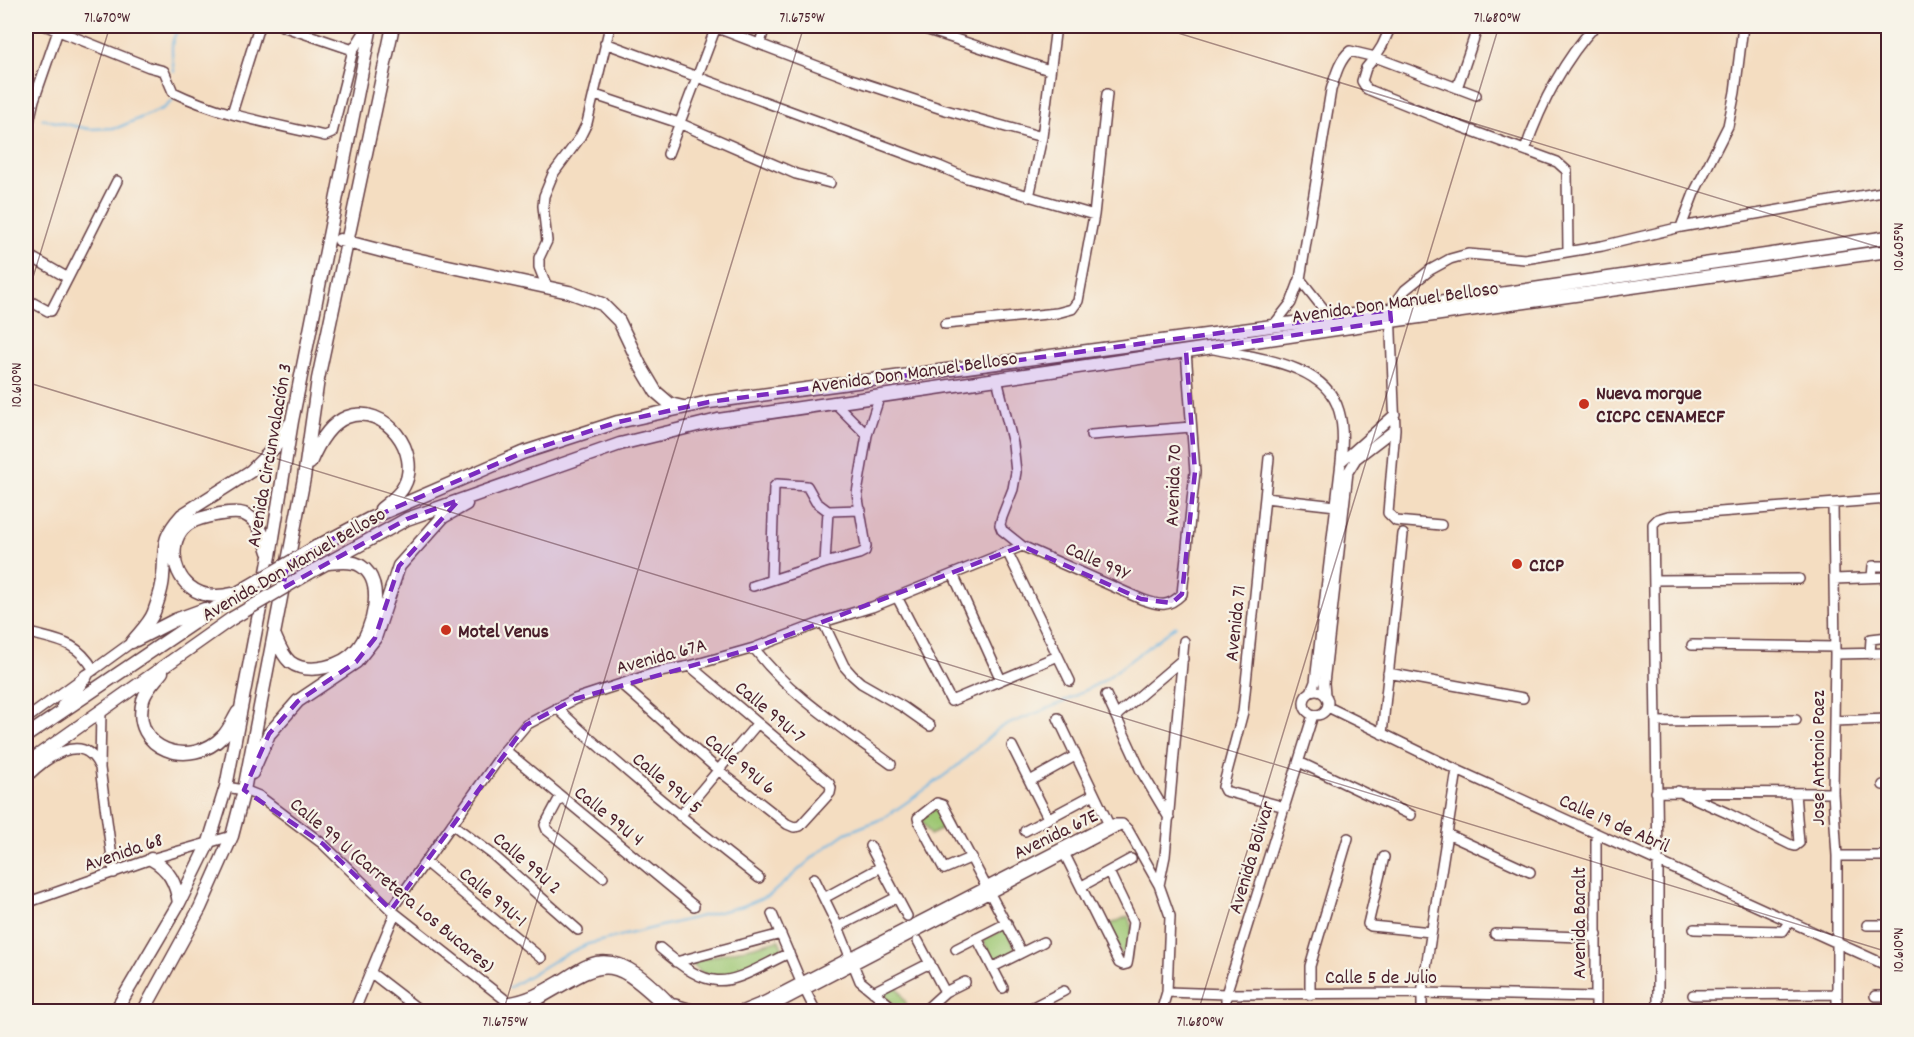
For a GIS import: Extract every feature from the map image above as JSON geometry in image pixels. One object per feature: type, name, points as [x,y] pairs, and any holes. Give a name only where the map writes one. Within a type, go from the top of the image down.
[{"type":"main road","name":"Avenida Circunvalación 3","points":[[115,1011],[179,903],[209,842],[226,787],[270,556],[292,421],[330,238],[370,26]]},
{"type":"main road","name":"Avenida Circunvalación 3","points":[[143,1011],[200,908],[232,836],[244,790],[304,478],[318,379],[393,26]]},
{"type":"main road","name":"Avenida Don Manuel Belloso","points":[[34,761],[101,710],[231,619],[322,564],[407,519],[620,444],[718,420],[1186,351],[1390,315],[1888,237]]},
{"type":"main road","points":[[330,238],[397,255],[569,292],[602,303],[618,321],[656,392],[670,404],[686,407]]},
{"type":"main road","name":"Avenida Don Manuel Belloso","points":[[26,736],[239,592],[369,519],[522,453],[618,422],[717,401],[1330,317],[1390,315],[1888,251]]},
{"type":"main road","points":[[304,478],[315,452],[330,429],[347,417],[363,415],[379,420],[395,431],[406,446],[409,466],[404,486],[369,519]]},
{"type":"main road","points":[[132,642],[153,615],[164,576],[165,547],[173,525],[182,515],[251,471],[275,447],[292,421]]},
{"type":"main road","points":[[244,790],[269,734],[298,701],[356,662],[375,638],[399,566],[443,518],[488,490]]},
{"type":"main road","points":[[239,592],[219,597],[197,593],[180,579],[174,560],[178,538],[188,524],[202,517],[228,513],[244,514],[257,524],[270,556]]},
{"type":"main road","points":[[274,634],[290,662],[309,669],[333,666],[357,649],[372,622],[376,594],[370,575],[360,564],[341,562],[322,564]]},
{"type":"main road","points":[[132,642],[175,620],[223,603]]},
{"type":"main road","points":[[170,662],[148,689],[143,699],[144,728],[161,748],[174,753],[191,753],[208,747],[223,736],[241,706]]},
{"type":"main road","points":[[55,715],[90,673]]},
{"type":"main road","points":[[26,777],[34,761]]},
{"type":"main road","points":[[152,859],[164,866],[172,879],[179,903]]},
{"type":"street","points":[[46,26],[59,28],[149,67],[164,71],[173,92],[187,98],[232,113],[325,136],[332,133],[353,50],[370,26]]},
{"type":"street","points":[[232,113],[259,26]]},
{"type":"street","points":[[282,26],[353,50]]},
{"type":"street","points":[[547,287],[538,258],[547,241],[544,196],[553,174],[579,140],[587,123],[610,26]]},
{"type":"street","points":[[668,154],[714,26],[851,79],[942,109],[1042,137]]},
{"type":"street","points":[[760,43],[765,26]]},
{"type":"street","points":[[916,26],[1049,70]]},
{"type":"street","points":[[1029,198],[1042,137],[1056,26]]},
{"type":"street","points":[[1391,26],[1382,46],[1363,74],[1362,81],[1367,89],[1557,162],[1567,171],[1568,251]]},
{"type":"street","points":[[1457,88],[1478,26]]},
{"type":"street","points":[[1525,150],[1538,112],[1549,90],[1568,60],[1595,26]]},
{"type":"street","points":[[1681,227],[1694,193],[1728,126],[1735,92],[1743,26]]},
{"type":"street","points":[[26,135],[30,99],[59,28]]},
{"type":"street","points":[[605,43],[967,178],[1029,198],[1094,215]]},
{"type":"street","points":[[1273,326],[1291,303],[1300,279],[1330,90],[1347,53],[1350,51],[1375,57],[1476,95]]},
{"type":"street","points":[[945,324],[1057,313],[1072,309],[1078,301],[1094,215],[1107,94]]},
{"type":"street","points":[[595,95],[679,123],[796,174],[830,183]]},
{"type":"street","points":[[26,299],[51,311],[117,181]]},
{"type":"street","points":[[1441,525],[1396,521],[1388,513],[1395,429],[1390,315],[1399,296],[1414,282],[1431,270],[1468,254],[1525,259],[1602,246],[1681,227],[1888,191]]},
{"type":"street","points":[[26,254],[68,278]]},
{"type":"street","points":[[1300,279],[1330,317]]},
{"type":"street","points":[[1209,347],[1294,367],[1326,387],[1339,410],[1342,429],[1341,462],[1336,506],[1315,682],[1311,692],[1306,696],[1304,705],[1313,715],[1320,714],[1328,707],[1325,695],[1325,672],[1348,472],[1356,459],[1395,429]]},
{"type":"street","name":"Avenida 70","points":[[1159,605],[1172,603],[1182,594],[1195,472],[1186,351]]},
{"type":"street","name":"Calle 99Y","points":[[997,379],[1013,444],[1016,472],[1013,489],[1000,525],[1002,531],[1022,546],[1140,599],[1159,605]]},
{"type":"street","points":[[753,586],[865,551],[857,493],[867,435],[880,395]]},
{"type":"street","points":[[835,403],[867,435]]},
{"type":"street","points":[[1341,462],[1395,414]]},
{"type":"street","points":[[1091,435],[1191,427]]},
{"type":"street","name":"Avenida 71","points":[[1269,458],[1243,712],[1223,789],[1284,807]]},
{"type":"street","points":[[771,580],[774,487],[777,484],[807,486],[816,502],[828,511],[861,510]]},
{"type":"street","points":[[1265,498],[1336,506]]},
{"type":"street","points":[[1658,1011],[1659,861],[1653,524],[1658,519],[1668,516],[1888,499]]},
{"type":"street","name":"Jose Antonio Paez","points":[[1833,504],[1835,650],[1833,793],[1837,856],[1837,1011]]},
{"type":"street","points":[[825,563],[828,511]]},
{"type":"street","points":[[1382,734],[1403,534]]},
{"type":"street","name":"Avenida 67A","points":[[354,1011],[393,911],[452,824],[505,750],[526,725],[575,699],[655,673],[754,648],[897,597],[1022,546]]},
{"type":"street","points":[[1008,552],[1070,681]]},
{"type":"street","points":[[1872,577],[1873,566],[1888,566]]},
{"type":"street","points":[[953,574],[1001,680]]},
{"type":"street","points":[[1834,579],[1888,577]]},
{"type":"street","points":[[1655,579],[1799,579]]},
{"type":"street","points":[[897,597],[951,701],[1058,656]]},
{"type":"street","points":[[823,622],[844,666],[852,675],[861,683],[903,706],[930,726]]},
{"type":"street","points":[[26,632],[77,648],[85,656],[90,673]]},
{"type":"street","points":[[1870,654],[1871,639],[1888,638]]},
{"type":"street","points":[[1161,1010],[1167,992],[1170,916],[1159,885],[1169,818],[1184,641]]},
{"type":"street","points":[[26,720],[132,642]]},
{"type":"street","points":[[1692,645],[1888,653]]},
{"type":"street","points":[[754,648],[773,670],[800,695],[891,764]]},
{"type":"street","points":[[1116,716],[1183,659]]},
{"type":"street","name":"Calle 99U-7","points":[[690,666],[829,783]]},
{"type":"street","points":[[1388,673],[1523,698]]},
{"type":"street","name":"Calle 99U 6","points":[[621,684],[717,769],[794,827],[800,826],[808,819],[830,793],[829,783]]},
{"type":"street","points":[[1311,692],[1319,691],[1325,695]]},
{"type":"street","points":[[1106,695],[1141,771],[1169,818]]},
{"type":"street","name":"Calle 19 de Abril","points":[[1328,707],[1457,770],[1888,966]]},
{"type":"street","name":"Calle 99U 5","points":[[557,708],[591,741],[680,816],[759,878]]},
{"type":"street","points":[[101,710],[100,768],[114,873]]},
{"type":"street","name":"Avenida Bolivar","points":[[1226,1011],[1226,994],[1313,715]]},
{"type":"street","points":[[1058,718],[1110,827]]},
{"type":"street","points":[[1657,722],[1796,720]]},
{"type":"street","points":[[1834,721],[1888,720]]},
{"type":"street","points":[[680,816],[757,724]]},
{"type":"street","points":[[1012,746],[1048,818]]},
{"type":"street","points":[[34,761],[66,749],[76,749],[87,751],[95,758],[100,768]]},
{"type":"street","name":"Calle 99U 4","points":[[505,750],[694,906]]},
{"type":"street","points":[[1030,781],[1075,756]]},
{"type":"street","points":[[1299,762],[1411,815]]},
{"type":"street","points":[[1422,1011],[1422,993],[1457,770]]},
{"type":"street","name":"Calle 99 U (Carretera Los Bucares)","points":[[226,787],[244,790],[259,796],[323,844],[393,911],[508,1002],[515,1011]]},
{"type":"street","points":[[1678,791],[1796,846],[1799,843],[1795,793]]},
{"type":"street","points":[[1656,792],[1833,793]]},
{"type":"street","points":[[1025,831],[1094,794]]},
{"type":"street","points":[[560,797],[547,819],[545,825],[547,830],[603,877]]},
{"type":"street","points":[[972,857],[944,869],[919,822],[920,815],[940,802],[972,857],[1022,952]]},
{"type":"street","name":"Calle 99U 2","points":[[452,824],[492,854],[578,930]]},
{"type":"street","name":"Avenida 67E","points":[[738,1011],[802,985],[851,961],[1110,827],[1122,824],[1128,830],[1159,885]]},
{"type":"street","points":[[1447,834],[1530,872]]},
{"type":"street","name":"Avenida Baralt","points":[[1596,834],[1596,1011]]},
{"type":"street","name":"Avenida 68","points":[[26,903],[152,859],[232,836]]},
{"type":"street","points":[[1310,995],[1310,966],[1348,838]]},
{"type":"street","points":[[870,846],[907,916]]},
{"type":"street","points":[[1063,851],[1119,963],[1126,964],[1134,931],[1133,922],[1109,872]]},
{"type":"street","points":[[1837,856],[1888,856]]},
{"type":"street","points":[[1384,857],[1368,924],[1431,932]]},
{"type":"street","points":[[1082,886],[1131,860]]},
{"type":"street","name":"Calle 99U-1","points":[[425,862],[541,958]]},
{"type":"street","points":[[824,898],[881,867]]},
{"type":"street","points":[[814,878],[838,927],[860,981],[898,1011]]},
{"type":"street","points":[[838,927],[897,897]]},
{"type":"street","points":[[772,914],[802,985],[816,1011]]},
{"type":"street","points":[[1694,929],[1783,931],[1789,922]]},
{"type":"street","points":[[956,949],[1007,923]]},
{"type":"street","points":[[1867,925],[1888,925]]},
{"type":"street","points":[[676,962],[781,934]]},
{"type":"street","points":[[1495,934],[1581,937],[1596,935]]},
{"type":"street","points":[[977,938],[1004,988]]},
{"type":"street","points":[[918,941],[945,993]]},
{"type":"street","points":[[993,967],[1043,942]]},
{"type":"street","points":[[660,948],[690,972],[720,982],[736,978],[789,953]]},
{"type":"street","points":[[873,992],[930,963]]},
{"type":"street","points":[[508,1002],[527,1004],[536,1001],[590,971],[614,965],[629,967],[645,978],[670,1009],[680,1011]]},
{"type":"street","points":[[370,972],[423,1011]]},
{"type":"street","points":[[923,1011],[945,993],[965,982]]},
{"type":"street","name":"Avenida 67E","points":[[762,1011],[802,985]]},
{"type":"street","points":[[1023,1011],[1039,1007],[1064,991]]},
{"type":"street","name":"Calle 5 de Julio","points":[[1167,992],[1310,995],[1422,993],[1596,998]]},
{"type":"street","points":[[1693,995],[1837,994]]},
{"type":"street","points":[[1875,996],[1888,996]]},
{"type":"street","points":[[670,1009],[702,1011]]},
{"type":"highlighted area","points":[[1390,310],[1391,321],[1186,351],[1195,472],[1182,594],[1172,603],[1141,599],[1022,546],[754,648],[575,699],[526,725],[391,910],[323,844],[244,790],[269,734],[298,701],[356,662],[375,638],[399,566],[459,500],[407,519],[283,588],[287,564],[369,519],[522,453],[618,422],[709,402]]},
{"type":"green space","points":[[938,806],[950,825],[930,835],[920,819]]},
{"type":"green space","points":[[1128,916],[1132,929],[1126,953],[1122,955],[1107,926]]},
{"type":"green space","points":[[1005,929],[1016,951],[994,962],[983,940]]},
{"type":"green space","points":[[779,940],[784,952],[736,974],[723,977],[711,976],[700,972],[691,962]]},
{"type":"green space","points":[[896,984],[907,1005],[900,1009],[879,993]]},
{"type":"waterway","points":[[174,71],[173,41],[182,26]]},
{"type":"waterway","points":[[42,119],[89,129],[117,128],[164,108],[173,100]]},
{"type":"waterway","points":[[509,988],[560,957],[588,944],[743,906],[770,895],[818,853],[846,833],[884,818],[930,786],[957,766],[999,728],[1061,703],[1103,681],[1176,626]]},
{"type":"place","name":"Nueva morgue CICPC CENAMECF","points":[[1584,404]]},
{"type":"place","name":"CICP","points":[[1517,564]]},
{"type":"place","name":"Motel Venus","points":[[446,630]]}]
